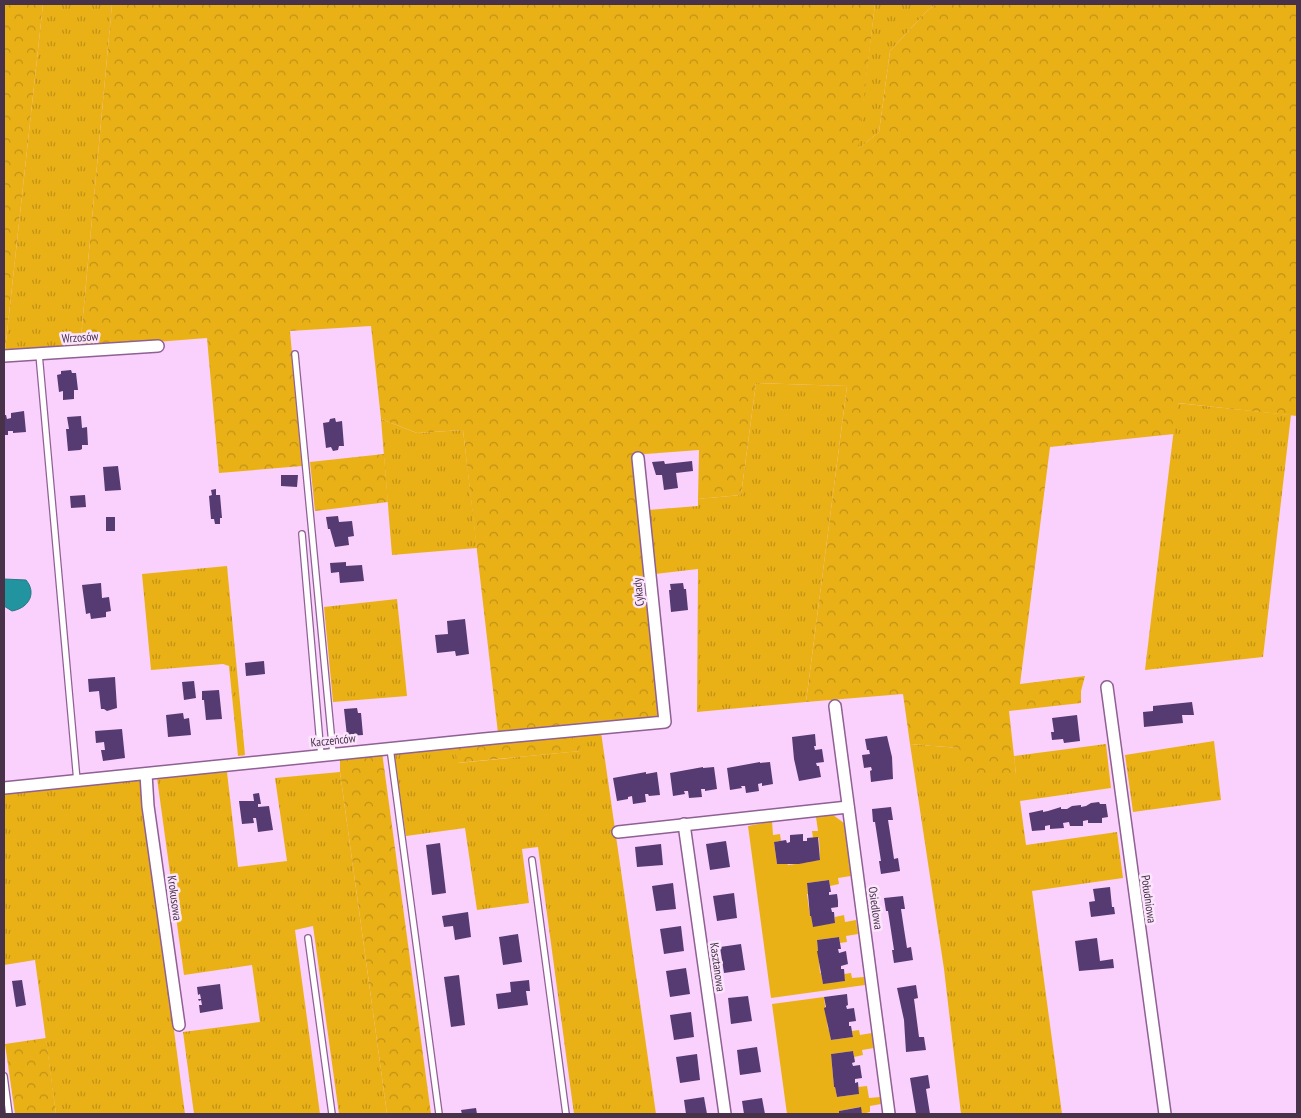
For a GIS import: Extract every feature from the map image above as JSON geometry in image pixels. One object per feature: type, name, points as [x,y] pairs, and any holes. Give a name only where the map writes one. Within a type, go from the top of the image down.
[{"type":"street","name":"Wrzosów","points":[[4,356],[158,346]]},
{"type":"street","name":"Cykady","points":[[638,458],[665,722]]},
{"type":"street","name":"Południowa","points":[[1107,687],[1165,1114]]},
{"type":"street","name":"Osiedlowa","points":[[835,706],[890,1114]]},
{"type":"street","name":"Kaczeńców","points":[[4,788],[665,722]]},
{"type":"street","name":"Krokusowa","points":[[146,774],[148,806],[179,1024]]},
{"type":"street","points":[[618,832],[848,807]]},
{"type":"street","name":"Kasztanowa","points":[[684,824],[725,1114]]},
{"type":"lane","points":[[39,354],[77,781]]},
{"type":"lane","points":[[295,354],[327,755]]},
{"type":"lane","points":[[302,534],[327,755]]},
{"type":"lane","points":[[390,748],[439,1114]]},
{"type":"lane","points":[[532,860],[566,1114]]},
{"type":"lane","points":[[308,938],[332,1114]]},
{"type":"lane","points":[[4,1076],[9,1114]]},
{"type":"green space","points":[[4,4],[43,4],[5,351],[4,351]]},
{"type":"green space","points":[[43,4],[112,4],[80,348],[5,351]]},
{"type":"green space","points":[[112,4],[875,4],[858,149],[879,132],[890,51],[927,11],[936,4],[1297,4],[1297,416],[1178,403],[1174,434],[1050,447],[1020,684],[1085,676],[1081,691],[1081,703],[1009,711],[1016,774],[1003,776],[968,775],[959,748],[910,744],[903,694],[806,702],[847,386],[756,383],[741,495],[698,499],[699,450],[632,455],[661,716],[498,733],[463,430],[417,433],[381,419],[371,326],[290,331],[302,466],[219,473],[207,338],[80,348]]},
{"type":"green space","points":[[875,4],[936,4],[927,11],[890,51],[879,132],[857,150]]},
{"type":"green space","points":[[756,383],[847,386],[806,702],[697,712],[698,569],[655,574],[648,510],[698,506],[698,499],[741,495]]},
{"type":"green space","points":[[1177,403],[1291,415],[1263,657],[1145,670]]},
{"type":"green space","points":[[381,419],[417,433],[463,430],[477,548],[392,555]]},
{"type":"green space","points":[[384,454],[388,502],[315,511],[310,462]]},
{"type":"green space","points":[[227,566],[245,755],[238,756],[229,666],[223,664],[151,670],[142,574]]},
{"type":"green space","points":[[397,599],[407,696],[333,702],[324,607]]},
{"type":"green space","points":[[601,732],[656,1114],[574,1114],[538,847],[522,849],[529,903],[477,910],[465,828],[406,836],[393,751],[455,744],[458,763],[580,751],[578,734]]},
{"type":"green space","points":[[578,734],[581,751],[457,763],[455,744]]},
{"type":"green space","points":[[1214,741],[1221,800],[1133,812],[1125,755]]},
{"type":"green space","points":[[910,744],[959,748],[1016,774],[1014,756],[1106,744],[1111,788],[1020,801],[1026,845],[1117,832],[1123,878],[1032,891],[1062,1114],[961,1114],[944,969]]},
{"type":"green space","points":[[382,752],[431,1114],[387,1114],[340,772],[340,759]]},
{"type":"green space","points":[[227,772],[238,867],[287,861],[275,778],[340,772],[387,1114],[339,1114],[313,926],[295,930],[320,1114],[194,1114],[183,1032],[260,1022],[252,965],[184,975],[157,778]]},
{"type":"green space","points":[[141,779],[185,1114],[56,1114],[35,960],[4,965],[4,792]]},
{"type":"green space","points":[[833,815],[844,823],[851,876],[838,878],[839,884],[830,886],[829,880],[807,883],[810,916],[813,926],[835,923],[835,917],[844,915],[845,922],[856,920],[858,934],[846,936],[847,942],[840,943],[839,937],[817,940],[820,973],[823,983],[845,981],[844,974],[851,973],[852,978],[864,977],[865,985],[771,998],[748,826],[772,821],[773,835],[780,834],[781,841],[774,842],[777,864],[787,863],[788,865],[820,860],[819,838],[813,838],[812,831],[818,831],[816,817]]},
{"type":"green space","points":[[824,997],[831,1040],[853,1037],[852,1031],[859,1030],[860,1035],[872,1033],[874,1048],[862,1050],[863,1055],[854,1057],[853,1051],[831,1054],[834,1087],[837,1097],[859,1094],[858,1087],[867,1086],[869,1098],[880,1097],[881,1104],[870,1106],[870,1112],[862,1114],[860,1107],[839,1111],[839,1114],[787,1114],[772,1004]]},
{"type":"green space","points":[[46,1038],[56,1114],[15,1114],[5,1044]]},
{"type":"shaded area","points":[[4,579],[26,580],[31,590],[31,595],[23,607],[12,611],[4,606]]},
{"type":"building","points":[[71,370],[72,373],[76,373],[78,390],[74,390],[74,399],[63,400],[63,391],[59,392],[57,375],[61,374],[61,371]]},
{"type":"building","points":[[24,411],[26,432],[13,433],[13,431],[8,431],[8,435],[4,435],[4,415],[6,415],[7,419],[11,418],[11,413]]},
{"type":"building","points":[[81,416],[82,428],[87,427],[88,445],[82,445],[80,450],[68,451],[66,429],[69,429],[67,417]]},
{"type":"building","points":[[335,418],[336,422],[342,421],[344,446],[339,446],[338,450],[333,451],[331,447],[326,448],[323,423]]},
{"type":"building","points":[[664,461],[665,464],[692,461],[693,471],[676,473],[678,488],[664,490],[662,475],[656,475],[652,462]]},
{"type":"building","points":[[118,466],[121,490],[105,491],[103,467]]},
{"type":"building","points":[[281,475],[298,475],[297,487],[281,486]]},
{"type":"building","points":[[216,489],[216,495],[220,495],[222,518],[220,518],[220,524],[215,524],[214,519],[211,519],[209,496],[212,495],[211,490]]},
{"type":"building","points":[[85,495],[86,507],[71,508],[70,496]]},
{"type":"building","points":[[338,516],[339,522],[352,521],[354,536],[348,537],[349,545],[335,547],[330,529],[328,529],[326,517]]},
{"type":"building","points":[[106,517],[115,517],[115,531],[106,531]]},
{"type":"building","points":[[346,562],[346,566],[362,565],[364,581],[340,583],[339,572],[331,573],[330,563]]},
{"type":"building","points":[[101,583],[102,598],[109,597],[111,611],[106,612],[106,617],[91,619],[90,613],[86,614],[82,585]]},
{"type":"building","points":[[683,583],[684,589],[686,589],[688,610],[671,612],[670,584]]},
{"type":"building","points":[[465,619],[469,654],[456,656],[455,651],[437,653],[435,635],[448,634],[447,621]]},
{"type":"building","points":[[264,661],[265,674],[246,676],[245,663]]},
{"type":"building","points":[[115,677],[117,708],[107,711],[101,709],[99,691],[89,692],[88,679]]},
{"type":"building","points":[[194,681],[196,698],[184,700],[182,682]]},
{"type":"building","points":[[219,690],[222,719],[206,720],[202,691]]},
{"type":"building","points":[[1192,702],[1194,715],[1182,715],[1183,723],[1144,727],[1143,712],[1153,711],[1153,706]]},
{"type":"building","points":[[357,708],[358,713],[361,713],[363,735],[347,736],[344,709]]},
{"type":"building","points":[[183,713],[184,719],[189,718],[191,735],[168,737],[166,715]]},
{"type":"building","points":[[1077,715],[1080,741],[1064,743],[1063,739],[1052,740],[1051,732],[1054,732],[1052,718]]},
{"type":"building","points":[[122,729],[125,758],[103,761],[101,750],[105,750],[104,742],[96,743],[95,731]]},
{"type":"building","points":[[815,734],[815,750],[822,749],[824,762],[816,763],[819,766],[821,777],[799,781],[792,737]]},
{"type":"building","points":[[887,736],[892,757],[893,779],[871,782],[871,767],[864,768],[862,755],[870,754],[869,750],[867,750],[865,739]]},
{"type":"building","points":[[770,762],[773,784],[762,786],[762,783],[758,784],[759,791],[746,793],[745,786],[730,790],[727,768]]},
{"type":"building","points":[[714,767],[717,789],[705,791],[705,789],[701,789],[702,797],[689,798],[688,791],[684,791],[685,794],[673,796],[670,773]]},
{"type":"building","points":[[646,772],[646,774],[657,772],[660,795],[649,796],[645,794],[646,802],[633,804],[632,796],[628,797],[628,799],[617,801],[613,778]]},
{"type":"building","points":[[259,793],[261,804],[258,804],[258,807],[269,806],[273,830],[258,832],[256,818],[253,818],[254,823],[242,824],[239,801],[254,801],[253,794]]},
{"type":"building","points":[[1099,802],[1100,804],[1106,804],[1108,817],[1102,818],[1102,823],[1088,823],[1088,820],[1083,821],[1083,826],[1070,826],[1069,822],[1063,823],[1064,828],[1050,829],[1050,825],[1045,826],[1045,830],[1032,831],[1029,813],[1043,810],[1043,812],[1061,807],[1061,809],[1067,809],[1072,806],[1081,805],[1081,807]]},
{"type":"building","points":[[891,807],[893,820],[888,820],[894,859],[898,858],[900,871],[881,874],[879,861],[881,861],[872,809]]},
{"type":"building","points":[[803,834],[803,841],[807,841],[807,838],[818,837],[820,860],[799,864],[777,864],[774,842],[786,840],[787,843],[790,842],[790,835]]},
{"type":"building","points":[[726,841],[730,867],[710,870],[706,844]]},
{"type":"building","points":[[440,843],[446,893],[432,895],[426,845]]},
{"type":"building","points":[[661,844],[663,865],[637,867],[635,847]]},
{"type":"building","points":[[829,880],[831,892],[829,892],[829,895],[837,894],[838,901],[838,907],[831,908],[832,912],[834,912],[835,923],[813,927],[807,883]]},
{"type":"building","points":[[673,883],[676,909],[656,911],[652,886]]},
{"type":"building","points":[[1110,887],[1112,907],[1114,907],[1115,914],[1091,917],[1089,902],[1095,901],[1093,889]]},
{"type":"building","points":[[734,893],[737,918],[717,921],[713,896]]},
{"type":"building","points":[[903,896],[905,909],[901,909],[904,929],[907,948],[911,947],[913,960],[894,963],[888,911],[886,911],[884,898]]},
{"type":"building","points":[[468,912],[471,937],[455,940],[453,926],[444,927],[442,916]]},
{"type":"building","points":[[681,926],[684,951],[664,954],[660,929]]},
{"type":"building","points":[[518,934],[522,962],[503,965],[499,937]]},
{"type":"building","points":[[839,937],[841,949],[838,949],[839,953],[846,951],[848,964],[841,966],[841,969],[844,969],[845,981],[823,984],[817,940]]},
{"type":"building","points":[[1097,938],[1100,961],[1113,959],[1114,968],[1079,971],[1075,941]]},
{"type":"building","points":[[741,944],[745,970],[724,973],[720,947]]},
{"type":"building","points":[[686,968],[690,994],[670,997],[666,971]]},
{"type":"building","points":[[459,975],[465,1025],[451,1027],[444,977]]},
{"type":"building","points":[[22,980],[26,1005],[16,1007],[12,981]]},
{"type":"building","points":[[529,980],[530,991],[526,991],[528,1005],[498,1009],[496,994],[511,992],[510,982]]},
{"type":"building","points":[[220,984],[223,1009],[200,1013],[199,1005],[202,1005],[201,1000],[199,1001],[198,999],[201,999],[200,994],[198,995],[197,987]]},
{"type":"building","points":[[916,985],[918,998],[914,999],[919,1037],[924,1037],[926,1050],[906,1052],[904,1020],[897,988]]},
{"type":"building","points":[[847,994],[847,1009],[854,1008],[856,1021],[849,1022],[853,1037],[831,1040],[824,1008],[826,1007],[824,997]]},
{"type":"building","points":[[748,996],[752,1021],[731,1024],[728,998]]},
{"type":"building","points":[[691,1012],[694,1037],[674,1040],[670,1015]]},
{"type":"building","points":[[757,1047],[761,1072],[740,1075],[737,1050]]},
{"type":"building","points":[[853,1051],[855,1062],[852,1063],[853,1066],[860,1065],[862,1078],[855,1079],[855,1083],[858,1082],[859,1094],[837,1097],[834,1087],[831,1054]]},
{"type":"building","points":[[697,1054],[700,1080],[680,1083],[676,1057]]},
{"type":"building","points":[[928,1075],[930,1088],[926,1089],[930,1114],[916,1114],[910,1078]]},
{"type":"building","points":[[704,1097],[707,1114],[686,1114],[684,1100]]},
{"type":"building","points":[[762,1098],[765,1114],[744,1114],[742,1101]]},
{"type":"building","points":[[861,1107],[862,1114],[839,1114],[839,1111]]},
{"type":"building","points":[[476,1108],[477,1114],[462,1114],[461,1110]]}]
